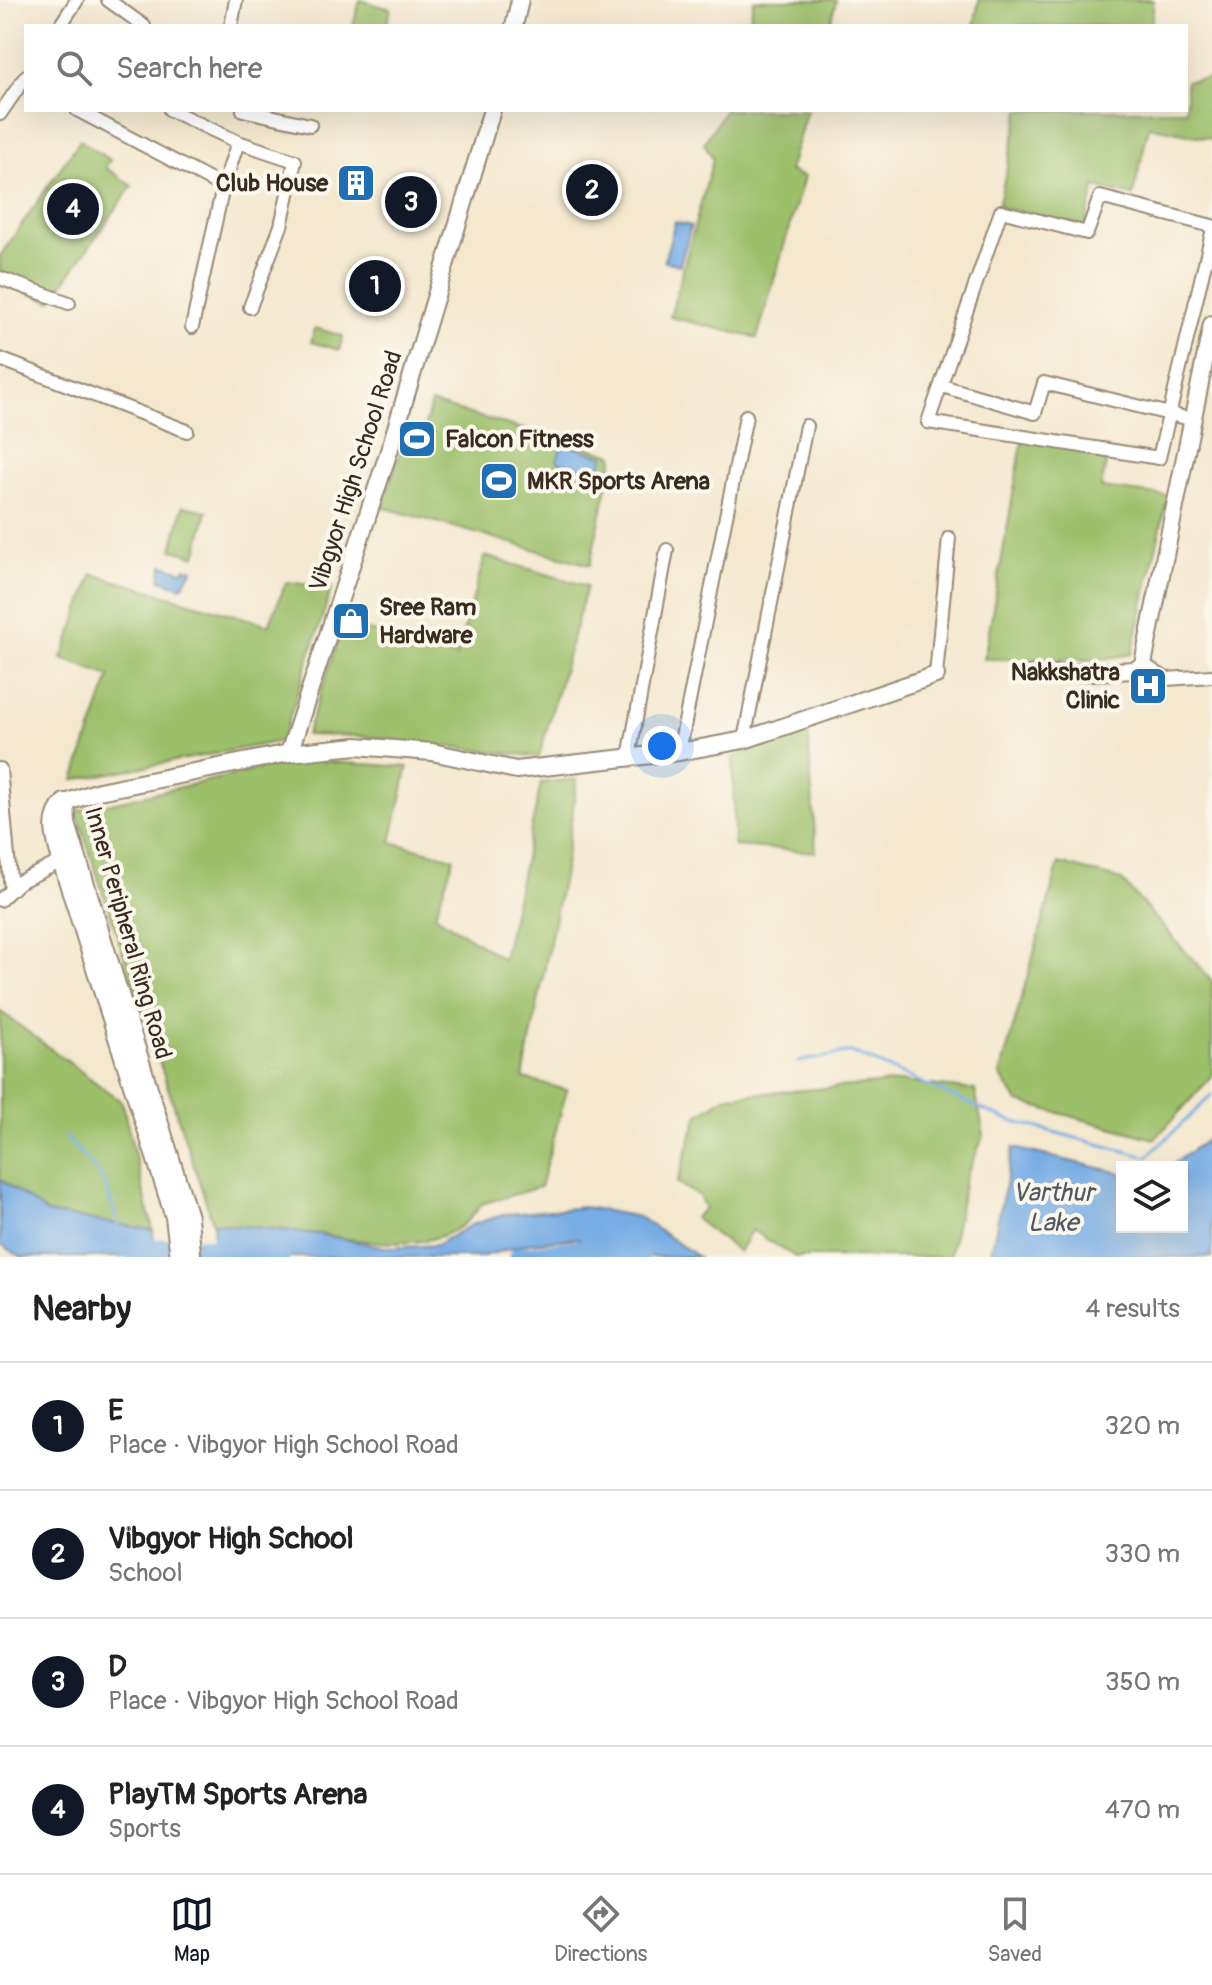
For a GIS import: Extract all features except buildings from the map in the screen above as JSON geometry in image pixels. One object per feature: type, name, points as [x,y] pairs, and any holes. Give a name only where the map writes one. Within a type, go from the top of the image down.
[{"type":"main road","name":"Inner Peripheral Ring Road","points":[[65,803],[60,826],[62,861],[182,1217],[180,1257]]},
{"type":"main road","name":"Inner Peripheral Ring Road","points":[[60,826],[192,1257]]},
{"type":"street","points":[[61,24],[77,0]]},
{"type":"street","points":[[108,0],[141,24]]},
{"type":"street","points":[[231,24],[236,0]]},
{"type":"street","points":[[514,24],[520,0]]},
{"type":"street","points":[[0,114],[24,81]]},
{"type":"street","points":[[81,112],[223,187]]},
{"type":"street","points":[[174,112],[238,142],[295,161],[281,226],[250,307]]},
{"type":"street","points":[[252,112],[310,125]]},
{"type":"street","name":"Vibgyor High School Road","points":[[289,753],[390,448],[491,112]]},
{"type":"street","points":[[192,327],[223,187],[238,142]]},
{"type":"street","points":[[1212,226],[1100,197],[1087,233],[1001,211],[928,422],[1159,458],[1212,233]]},
{"type":"street","points":[[0,278],[69,303]]},
{"type":"street","points":[[1190,317],[1212,317]]},
{"type":"street","points":[[1028,675],[1136,670],[1143,664],[1212,324],[1190,317]]},
{"type":"street","points":[[0,359],[187,431]]},
{"type":"street","points":[[942,386],[1035,413],[1044,383],[1194,420]]},
{"type":"street","points":[[679,752],[746,416]]},
{"type":"street","points":[[744,740],[806,426]]},
{"type":"street","points":[[65,803],[99,791],[289,753],[356,746],[432,752],[516,770],[679,752],[744,740],[936,675],[949,538]]},
{"type":"street","points":[[629,757],[667,550]]},
{"type":"street","points":[[1143,664],[1166,679],[1212,676]]},
{"type":"street","points":[[0,769],[15,886]]},
{"type":"street","points":[[0,900],[15,886],[62,861]]},
{"type":"green space","points":[[360,0],[391,9],[387,24],[354,24]]},
{"type":"green space","points":[[754,0],[836,0],[830,24],[748,24]]},
{"type":"green space","points":[[979,0],[1154,0],[1151,24],[974,24]]},
{"type":"green space","points":[[1212,78],[1212,139],[1149,126],[1133,196],[1095,187],[1085,226],[998,207],[1020,112],[1188,112],[1188,81]]},
{"type":"green space","points":[[724,112],[806,112],[789,171],[804,177],[757,338],[670,317],[713,159],[704,143]]},
{"type":"green space","points":[[80,140],[110,160],[105,167],[132,186],[51,301],[0,284],[0,256]]},
{"type":"green space","points":[[315,328],[343,336],[339,350],[311,342]]},
{"type":"green space","name":"MKR Sports Arena","points":[[431,403],[614,455],[590,565],[382,507],[401,449],[418,453]]},
{"type":"green space","points":[[1023,438],[1109,449],[1101,488],[1168,496],[1132,654],[1095,660],[984,659]]},
{"type":"green space","points":[[183,506],[207,511],[196,556],[172,550]]},
{"type":"green space","points":[[485,556],[587,586],[539,757],[358,736],[306,735],[344,623],[456,657]]},
{"type":"green space","points":[[93,574],[269,625],[286,582],[332,587],[282,741],[74,780],[110,676],[62,659]]},
{"type":"green space","points":[[808,731],[816,852],[734,846],[733,757]]},
{"type":"green space","points":[[299,760],[408,767],[391,842],[454,858],[435,915],[503,959],[541,783],[577,779],[565,866],[523,1078],[567,1090],[540,1187],[481,1204],[467,1221],[431,1239],[362,1241],[213,1223],[76,811]]},
{"type":"green space","points":[[1059,863],[1121,880],[1212,981],[1212,1076],[1155,1139],[1018,1102],[1000,1075]]},
{"type":"green space","points":[[0,1011],[122,1102],[153,1230],[47,1213],[0,1179]]},
{"type":"green space","points":[[902,1082],[975,1090],[984,1135],[965,1179],[950,1257],[795,1257],[752,1230],[739,1252],[694,1218],[705,1208],[699,1196],[677,1183],[698,1115],[727,1096]]},
{"type":"water","points":[[675,222],[691,226],[680,265],[664,261]]},
{"type":"water","points":[[562,444],[604,456],[599,473],[557,461]]},
{"type":"water","points":[[163,565],[183,571],[185,568],[193,569],[182,587],[160,580]]},
{"type":"water","name":"Varthur Lake","points":[[1212,1136],[1212,1257],[990,1257],[1013,1148],[1116,1172],[1116,1233],[1188,1233],[1188,1161],[1177,1161]]},
{"type":"water","points":[[0,1179],[47,1213],[153,1230],[155,1257],[22,1257],[0,1244]]},
{"type":"water","points":[[585,1207],[639,1217],[698,1257],[628,1257],[577,1238],[530,1243],[480,1257],[214,1257],[213,1223],[317,1234],[390,1248],[436,1245],[471,1225],[506,1214]]},
{"type":"waterway","points":[[798,1062],[851,1052],[1005,1119],[1147,1157],[1212,1095]]},
{"type":"waterway","points":[[66,1137],[103,1179],[120,1228]]},
{"type":"waterway","points":[[519,1257],[608,1246],[639,1257]]},
{"type":"waterway","points":[[129,1249],[214,1248],[280,1257]]},
{"type":"place","name":"Club House","points":[[356,183]]},
{"type":"place","name":"Vibgyor High School","points":[[592,190]]},
{"type":"place","name":"D","points":[[411,202]]},
{"type":"place","name":"PlayTM Sports Arena","points":[[73,209]]},
{"type":"place","name":"E","points":[[375,286]]},
{"type":"place","name":"Falcon Fitness","points":[[417,439]]},
{"type":"place","name":"MKR Sports Arena","points":[[499,481]]},
{"type":"place","name":"Sree Ram Hardware","points":[[351,621]]},
{"type":"place","name":"Nakkshatra Clinic","points":[[1148,686]]}]
